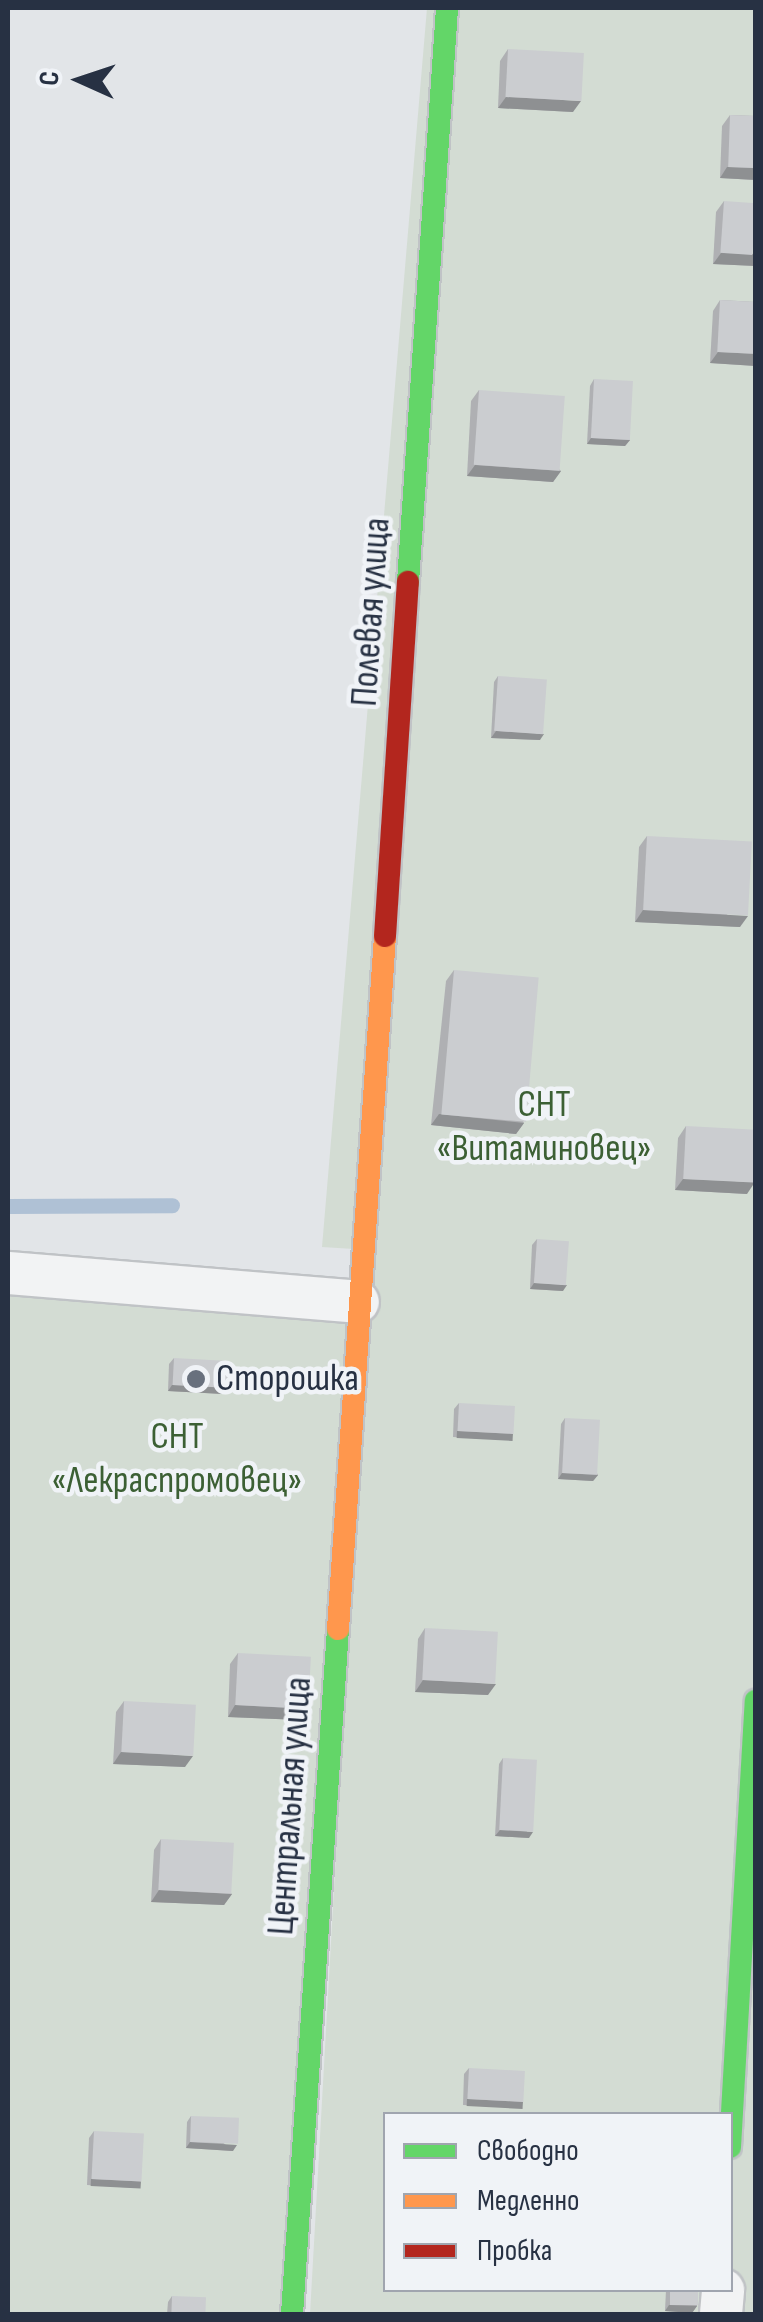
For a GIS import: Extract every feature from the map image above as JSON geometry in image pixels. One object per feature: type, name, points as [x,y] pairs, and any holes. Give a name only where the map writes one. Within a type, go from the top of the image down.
[{"type":"street","name":"Полевая улица","points":[[358,1302],[448,8]]},
{"type":"street","points":[[8,1273],[358,1302]]},
{"type":"street","name":"Центральная улица","points":[[292,2314],[358,1302]]},
{"type":"street","points":[[732,2112],[756,1700]]},
{"type":"green space","name":"СНТ «Витаминовец»","points":[[427,8],[755,8],[755,2314],[310,2314],[370,1250],[322,1247]]},
{"type":"green space","name":"СНТ «Лекраспромовец»","points":[[8,1273],[358,1302],[292,2314],[8,2314]]},
{"type":"building","points":[[508,49],[584,53],[581,101],[505,97]]},
{"type":"building","points":[[730,115],[756,116],[754,168],[728,167]]},
{"type":"building","points":[[724,201],[756,203],[752,255],[720,253]]},
{"type":"building","points":[[720,300],[756,302],[753,354],[717,352]]},
{"type":"building","points":[[594,379],[633,381],[630,440],[591,438]]},
{"type":"building","points":[[479,390],[565,396],[560,471],[474,465]]},
{"type":"building","points":[[498,676],[547,679],[543,734],[494,731]]},
{"type":"building","points":[[647,836],[752,841],[748,915],[643,910]]},
{"type":"building","points":[[454,970],[539,977],[526,1122],[441,1114]]},
{"type":"building","points":[[686,1126],[756,1130],[753,1183],[683,1179]]},
{"type":"building","points":[[537,1239],[569,1241],[566,1285],[534,1283]]},
{"type":"building","name":"Сторошка","points":[[174,1358],[229,1361],[228,1388],[173,1385]]},
{"type":"building","points":[[459,1403],[515,1406],[513,1434],[458,1431]]},
{"type":"building","points":[[565,1418],[600,1420],[597,1475],[562,1473]]},
{"type":"building","points":[[425,1628],[498,1632],[495,1684],[422,1680]]},
{"type":"building","points":[[238,1653],[311,1657],[308,1709],[235,1705]]},
{"type":"building","points":[[124,1701],[196,1705],[193,1756],[121,1752]]},
{"type":"building","points":[[503,1758],[537,1760],[533,1832],[499,1830]]},
{"type":"building","points":[[161,1839],[234,1843],[231,1894],[158,1890]]},
{"type":"building","points":[[469,2068],[525,2071],[523,2102],[467,2099]]},
{"type":"building","points":[[191,2116],[239,2118],[238,2144],[190,2142]]},
{"type":"building","points":[[94,2131],[144,2134],[141,2182],[91,2179]]},
{"type":"building","points":[[670,2292],[698,2292],[698,2305],[670,2305]]},
{"type":"building","points":[[172,2296],[206,2297],[205,2314],[171,2314]]},
{"type":"waterway","points":[[8,1206],[172,1205]]},
{"type":"traffic: fast","points":[[408,582],[447,8]]},
{"type":"traffic: fast","points":[[292,2314],[338,1629]]},
{"type":"traffic: fast","points":[[732,2112],[756,1701]]},
{"type":"traffic: slow","points":[[338,1629],[385,936]]},
{"type":"traffic: jam","points":[[385,936],[408,582]]},
{"type":"place","name":"Сторошка","points":[[196,1379]]}]
